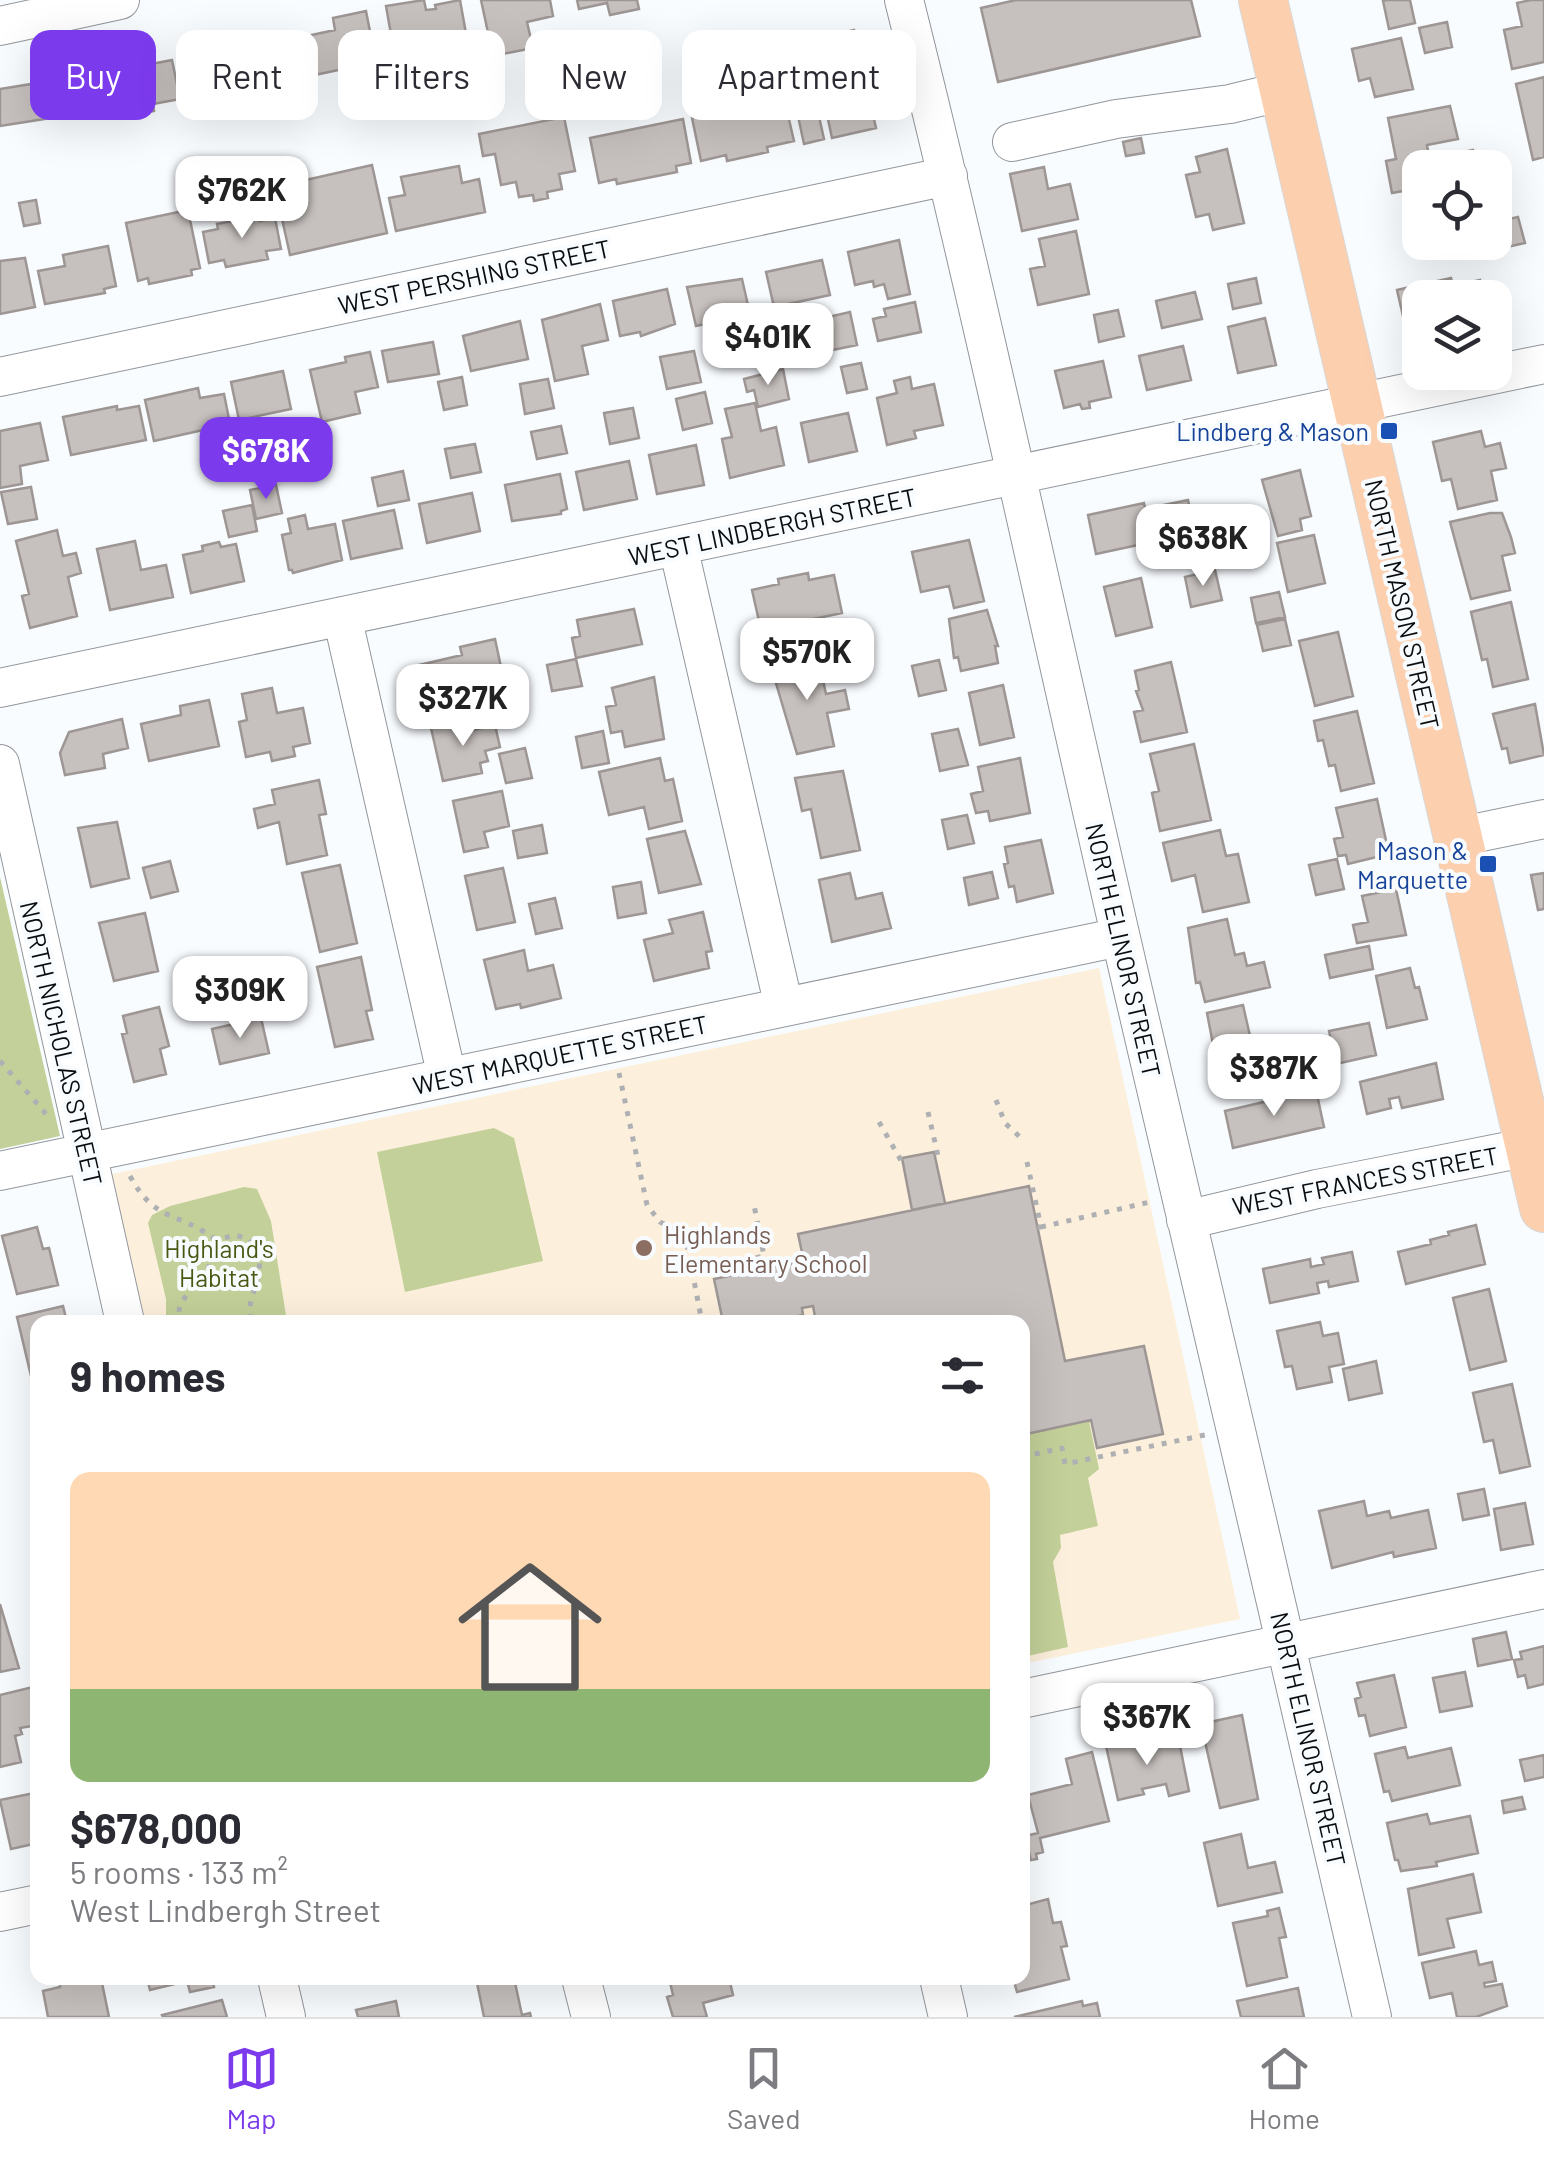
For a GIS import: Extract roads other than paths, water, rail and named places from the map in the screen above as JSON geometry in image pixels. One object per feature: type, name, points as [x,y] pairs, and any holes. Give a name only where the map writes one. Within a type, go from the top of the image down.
[{"type":"main road","name":"NORTH MASON STREET","points":[[1262,0],[1457,837],[1536,1145],[1544,1208]]},
{"type":"street","points":[[0,26],[120,0]]},
{"type":"street","name":"NORTH ELINOR STREET","points":[[904,0],[948,176],[1120,937],[1288,1643],[1372,2017]]},
{"type":"street","points":[[1012,142],[1116,119],[1230,104],[1284,91]]},
{"type":"street","name":"WEST PERSHING STREET","points":[[0,377],[948,176]]},
{"type":"street","name":"WEST LINDBERGH STREET","points":[[0,688],[1544,364]]},
{"type":"street","points":[[678,546],[784,1007]]},
{"type":"street","points":[[342,616],[448,1077]]},
{"type":"street","name":"NORTH NICHOLAS STREET","points":[[0,764],[123,1315]]},
{"type":"street","points":[[1457,837],[1544,819]]},
{"type":"street","name":"WEST MARQUETTE STREET","points":[[0,1171],[1120,937]]},
{"type":"street","name":"WEST FRANCES STREET","points":[[1186,1220],[1536,1145]]},
{"type":"street","points":[[1030,1696],[1544,1589]]},
{"type":"street","points":[[0,1912],[30,1906]]},
{"type":"street","points":[[279,1985],[286,2017]]},
{"type":"street","points":[[583,1985],[590,2017]]},
{"type":"street","points":[[941,1985],[948,2017]]},
{"type":"place","name":"Lindberg & Mason","points":[[1389,431]]},
{"type":"place","name":"Mason & Marquette","points":[[1488,864]]},
{"type":"place","name":"Highlands Elementary School","points":[[644,1248]]},
{"type":"park label","name":"Highland's Habitat","points":[[219,1262]]}]
